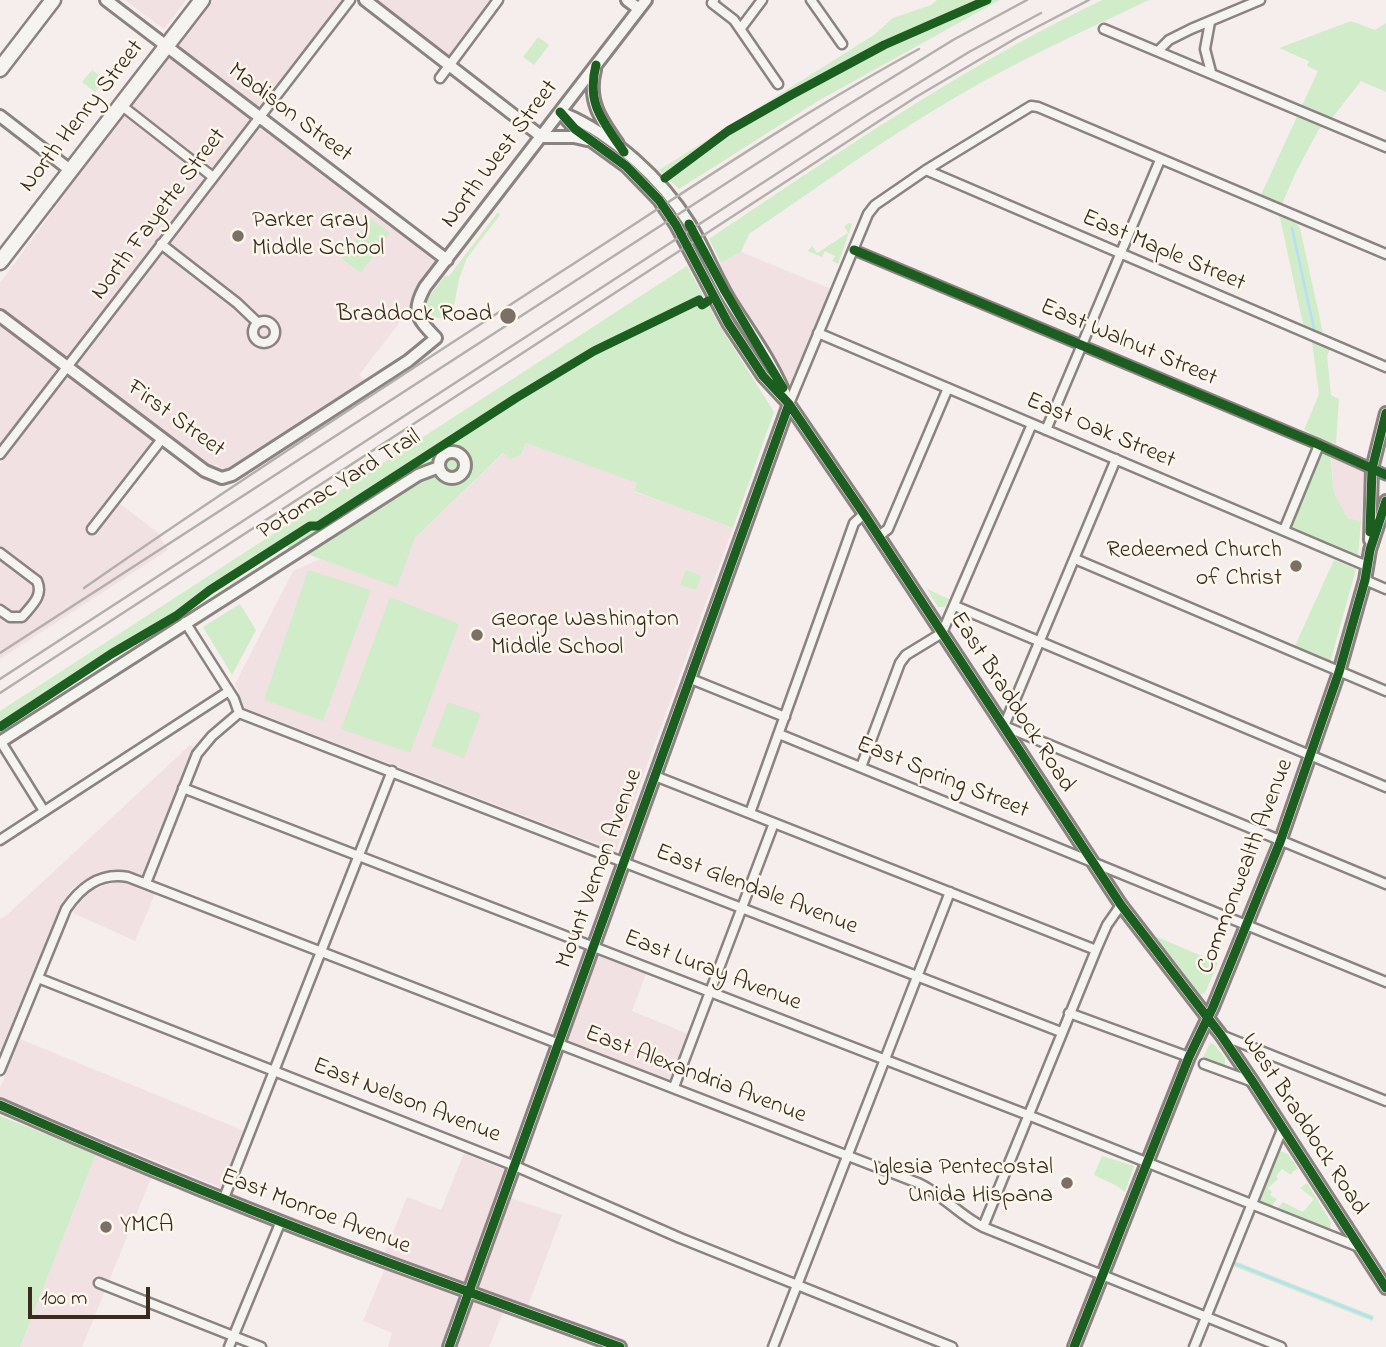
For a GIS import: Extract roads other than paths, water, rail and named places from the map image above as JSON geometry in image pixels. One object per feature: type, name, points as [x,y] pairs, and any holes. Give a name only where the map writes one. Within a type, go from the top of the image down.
[{"type":"highway","points":[[0,69],[53,0]]},
{"type":"highway","name":"North Henry Street","points":[[0,262],[202,0]]},
{"type":"street","name":"Madison Street","points":[[106,0],[447,260]]},
{"type":"street","name":"North Fayette Street","points":[[0,454],[350,0]]},
{"type":"street","points":[[365,0],[542,136],[573,137],[596,143]]},
{"type":"street","points":[[440,78],[498,0]]},
{"type":"street","points":[[627,0],[643,5]]},
{"type":"street","points":[[714,0],[712,3],[741,28],[778,84]]},
{"type":"street","points":[[741,28],[762,0]]},
{"type":"street","points":[[811,0],[842,44]]},
{"type":"street","points":[[1159,50],[1169,40],[1260,0]]},
{"type":"street","name":"North West Street","points":[[436,338],[419,319],[417,303],[425,287],[643,5]]},
{"type":"street","points":[[1210,22],[1205,49],[1211,72]]},
{"type":"street","points":[[1104,29],[1386,147]]},
{"type":"street","points":[[596,65],[591,85],[594,101],[600,116],[624,152]]},
{"type":"street","points":[[121,105],[213,177]]},
{"type":"street","name":"Mount Vernon Avenue","points":[[449,1347],[789,404],[868,214],[875,205],[926,170],[1031,106],[1160,160]]},
{"type":"street","name":"East Braddock Road","points":[[560,112],[575,129],[626,166],[659,200],[676,225],[728,323],[763,376],[789,404],[879,536],[1121,905],[1208,1019]]},
{"type":"street","name":"East Braddock Road","points":[[560,112],[580,121],[624,152],[657,181],[683,215],[780,380],[789,404]]},
{"type":"street","points":[[0,116],[70,170]]},
{"type":"street","points":[[1046,430],[1160,160],[1386,254]]},
{"type":"street","name":"East Maple Street","points":[[926,170],[1386,367]]},
{"type":"street","points":[[161,244],[237,303],[258,323]]},
{"type":"street","name":"East Walnut Street","points":[[854,250],[1386,475]]},
{"type":"street","name":"First Street","points":[[0,316],[208,474],[218,477],[228,476],[408,361],[436,338]]},
{"type":"street","name":"East Oak Street","points":[[818,333],[1367,566]]},
{"type":"street","points":[[879,536],[888,529],[948,388]]},
{"type":"street","name":"Commonwealth Avenue","points":[[1370,550],[1372,469],[1386,413]]},
{"type":"street","points":[[861,767],[900,663],[906,655],[942,633],[1032,424]]},
{"type":"street","points":[[92,529],[162,439]]},
{"type":"street","points":[[1284,530],[1319,445]]},
{"type":"street","points":[[1116,459],[1004,726],[1386,884]]},
{"type":"street","points":[[44,811],[0,742],[418,475],[439,467]]},
{"type":"street","name":"Commonwealth Avenue","points":[[1073,1347],[1189,1057],[1208,1019],[1280,842],[1312,757],[1339,672],[1365,580],[1370,550],[1386,501]]},
{"type":"street","points":[[750,813],[854,523],[864,514]]},
{"type":"street","points":[[0,553],[37,581],[40,588],[39,595],[22,617],[10,617],[0,610]]},
{"type":"street","points":[[1075,559],[1386,691]]},
{"type":"street","points":[[1365,580],[1386,589]]},
{"type":"street","points":[[955,606],[1386,787]]},
{"type":"street","points":[[146,883],[201,748],[237,715],[229,691],[186,622]]},
{"type":"street","points":[[691,679],[785,718]]},
{"type":"street","points":[[0,840],[229,691]]},
{"type":"street","name":"East Glendale Avenue","points":[[237,715],[624,860],[1061,1032]]},
{"type":"street","name":"East Spring Street","points":[[779,734],[1386,982]]},
{"type":"street","points":[[224,1198],[392,771]]},
{"type":"street","points":[[655,776],[1096,950]]},
{"type":"street","name":"East Luray Avenue","points":[[183,788],[1028,1115],[1359,1247]]},
{"type":"street","points":[[674,1087],[774,823]]},
{"type":"street","name":"East Alexandria Avenue","points":[[0,1070],[66,909],[79,891],[90,883],[110,876],[128,877],[929,1188],[967,1219],[983,1227],[1281,1347]]},
{"type":"street","points":[[773,1347],[950,892]]},
{"type":"street","points":[[983,1227],[1096,950],[1107,925],[1121,905]]},
{"type":"street","name":"East Nelson Avenue","points":[[38,978],[515,1166],[680,1238],[952,1347]]},
{"type":"street","points":[[1069,1013],[1189,1057]]},
{"type":"street","name":"West Braddock Road","points":[[1208,1019],[1254,1082],[1386,1288]]},
{"type":"street","points":[[1221,1035],[1386,1101]]},
{"type":"street","points":[[1204,1064],[1254,1082]]},
{"type":"street","name":"East Monroe Avenue","points":[[0,1105],[281,1221],[620,1347]]},
{"type":"street","points":[[1194,1347],[1283,1127]]},
{"type":"street","points":[[229,1347],[281,1221]]},
{"type":"street","points":[[99,1283],[261,1347]]},
{"type":"waterway","points":[[1292,228],[1314,329]]},
{"type":"waterway","points":[[1236,1264],[1372,1318]]},
{"type":"railway","points":[[0,653],[838,111],[953,40],[1027,0]]},
{"type":"railway","points":[[0,693],[916,97],[1018,37],[1089,0]]},
{"type":"railway","points":[[0,679],[870,113],[969,52],[1041,13]]},
{"type":"railway","points":[[84,588],[319,430],[691,188],[826,102],[919,49]]},
{"type":"place","name":"Parker Gray Middle School","points":[[238,236]]},
{"type":"place","name":"Braddock Road","points":[[508,316]]},
{"type":"place","name":"Redeemed Church of Christ","points":[[1296,566]]},
{"type":"place","name":"George Washington Middle School","points":[[477,635]]},
{"type":"place","name":"Iglesia Pentecostal Unida Hispana","points":[[1067,1183]]},
{"type":"place","name":"YMCA","points":[[106,1227]]}]
